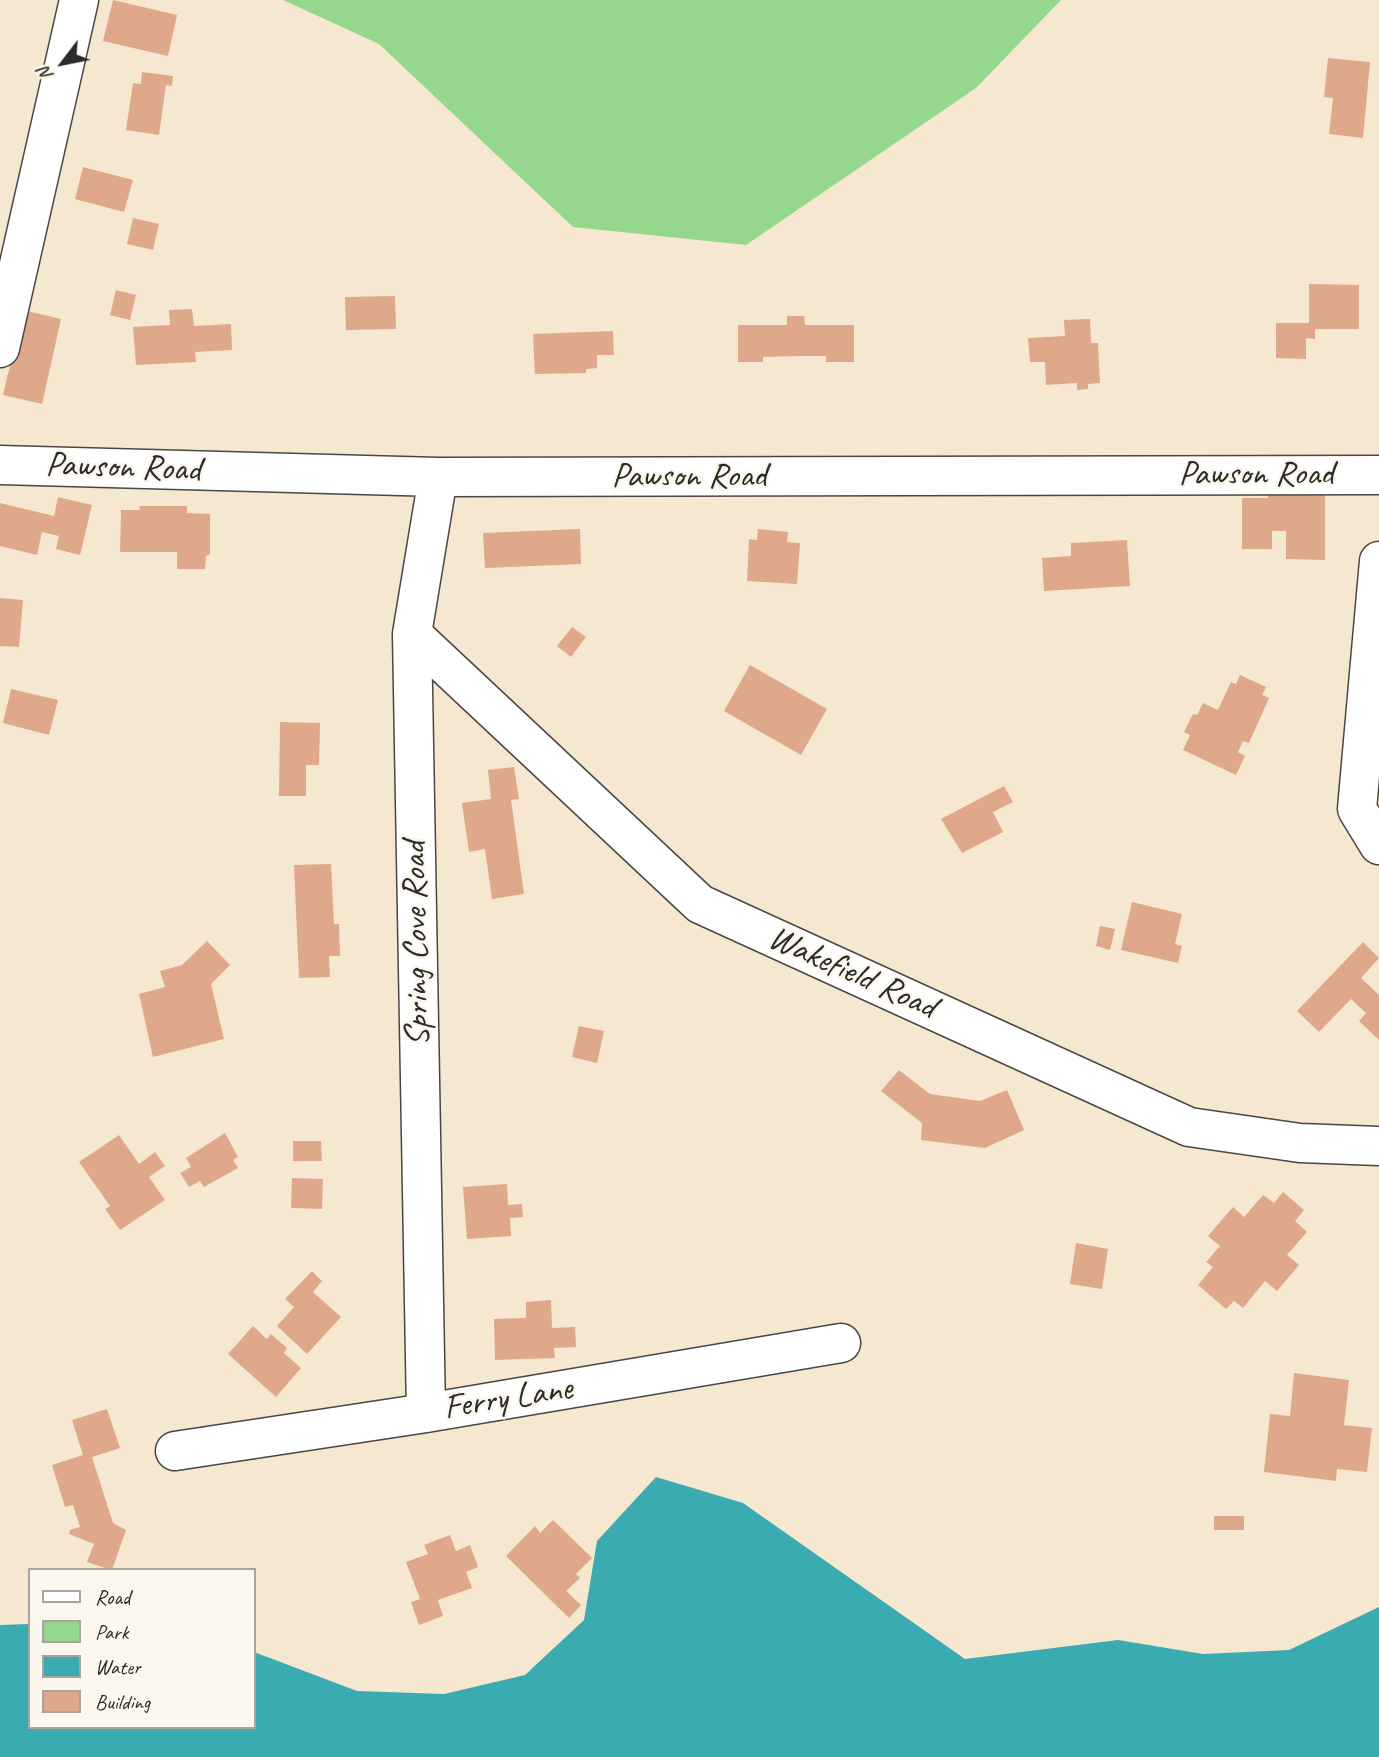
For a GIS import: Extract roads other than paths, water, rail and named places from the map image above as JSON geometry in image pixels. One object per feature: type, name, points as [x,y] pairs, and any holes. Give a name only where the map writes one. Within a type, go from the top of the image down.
[{"type":"street","points":[[0,348],[79,0]]},
{"type":"street","name":"Pawson Road","points":[[0,465],[438,477],[1379,475]]},
{"type":"street","name":"Spring Cove Road","points":[[426,1413],[412,634],[438,477]]},
{"type":"street","points":[[1379,561],[1357,809],[1379,845]]},
{"type":"street","name":"Wakefield Road","points":[[412,634],[700,904],[1189,1127],[1300,1143],[1379,1146]]},
{"type":"street","name":"Ferry Lane","points":[[174,1451],[426,1413],[841,1343]]},
{"type":"water","points":[[656,1477],[743,1503],[965,1659],[1118,1640],[1203,1654],[1289,1650],[1379,1607],[1379,1757],[0,1757],[0,1625],[28,1624],[28,1729],[256,1729],[256,1653],[357,1691],[444,1694],[525,1675],[584,1620],[597,1541]]}]
